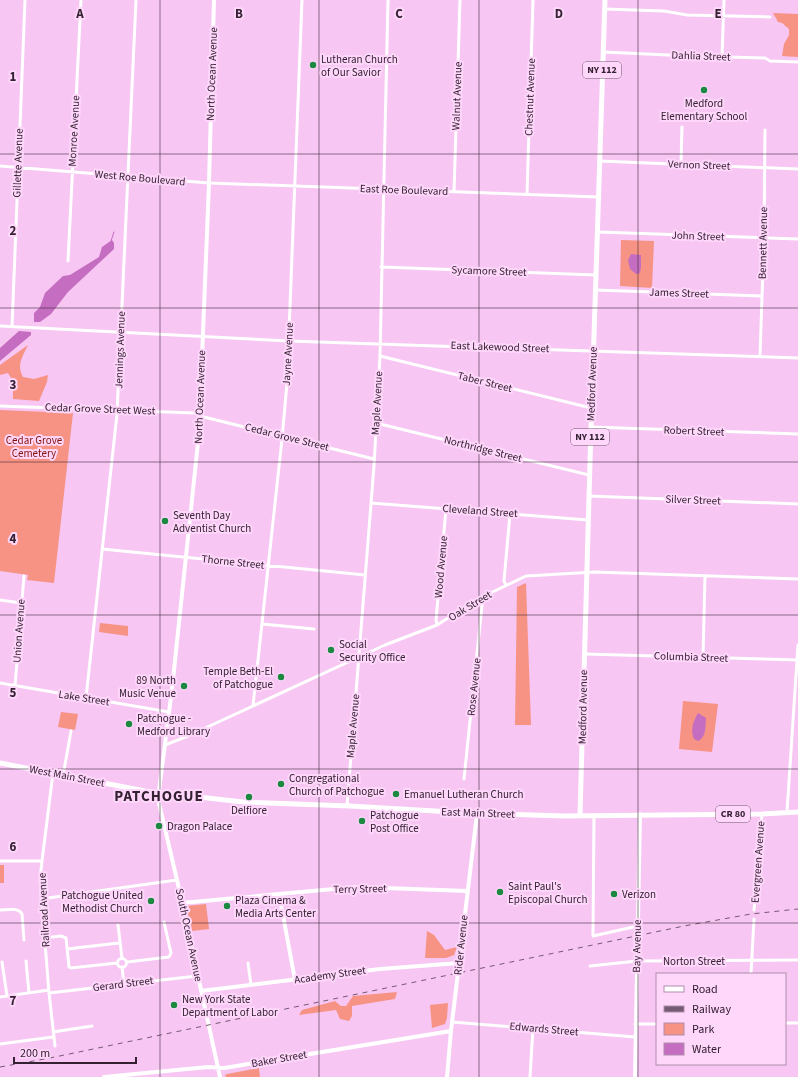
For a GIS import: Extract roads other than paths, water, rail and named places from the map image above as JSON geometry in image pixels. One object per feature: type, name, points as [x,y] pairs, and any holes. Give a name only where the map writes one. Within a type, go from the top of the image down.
[{"type":"main road","name":"Medford Avenue","points":[[580,815],[591,408],[605,0]]},
{"type":"main road","name":"West Main Street","points":[[0,763],[158,793]]},
{"type":"main road","name":"East Main Street","points":[[158,793],[243,802],[347,806],[477,814],[762,814],[798,812]]},
{"type":"street","name":"Gillette Avenue","points":[[12,327],[25,0]]},
{"type":"street","name":"Monroe Avenue","points":[[68,261],[81,0]]},
{"type":"street","name":"Jennings Avenue","points":[[86,698],[118,410],[136,0]]},
{"type":"street","name":"North Ocean Avenue","points":[[158,793],[169,712],[198,443],[209,184],[214,0]]},
{"type":"street","name":"Jayne Avenue","points":[[253,706],[283,437],[289,340],[302,0]]},
{"type":"street","name":"Maple Avenue","points":[[347,806],[371,503],[380,356],[388,0]]},
{"type":"street","name":"Walnut Avenue","points":[[454,192],[460,0]]},
{"type":"street","name":"Chestnut Avenue","points":[[527,194],[533,0]]},
{"type":"street","points":[[722,57],[724,0]]},
{"type":"street","points":[[604,9],[664,11],[687,15],[770,17]]},
{"type":"street","name":"Dahlia Street","points":[[603,52],[765,58],[770,61],[798,62]]},
{"type":"street","points":[[681,165],[682,127]]},
{"type":"street","name":"Bennett Avenue","points":[[760,356],[764,238],[764,130]]},
{"type":"street","name":"Vernon Street","points":[[599,161],[798,169]]},
{"type":"street","name":"West Roe Boulevard","points":[[0,166],[209,184]]},
{"type":"street","name":"East Roe Boulevard","points":[[209,184],[599,197]]},
{"type":"street","name":"John Street","points":[[598,232],[798,239]]},
{"type":"street","name":"Sycamore Street","points":[[381,267],[596,275]]},
{"type":"street","name":"James Street","points":[[596,290],[762,296]]},
{"type":"street","name":"East Lakewood Street","points":[[0,326],[202,337],[798,358]]},
{"type":"street","name":"Taber Street","points":[[380,356],[591,408]]},
{"type":"street","name":"Cedar Grove Street West","points":[[0,406],[200,414]]},
{"type":"street","name":"Cedar Grove Street","points":[[200,414],[204,417],[374,459]]},
{"type":"street","name":"Northridge Street","points":[[376,423],[589,475]]},
{"type":"street","name":"Robert Street","points":[[591,427],[798,434]]},
{"type":"street","name":"Silver Street","points":[[589,496],[798,504]]},
{"type":"street","name":"Cleveland Street","points":[[371,503],[588,520]]},
{"type":"street","name":"Wood Avenue","points":[[437,626],[436,620],[446,509]]},
{"type":"street","points":[[506,586],[504,581],[510,514]]},
{"type":"street","name":"Thorne Street","points":[[102,549],[365,575]]},
{"type":"street","name":"Oak Street","points":[[164,745],[188,736],[390,643],[437,626],[483,596],[529,576],[587,572],[798,579]]},
{"type":"street","name":"Union Avenue","points":[[15,686],[24,576]]},
{"type":"street","points":[[703,657],[705,576]]},
{"type":"street","name":"Rose Avenue","points":[[464,779],[483,596]]},
{"type":"street","points":[[0,600],[21,603]]},
{"type":"street","points":[[262,624],[314,629]]},
{"type":"street","points":[[787,812],[798,645]]},
{"type":"street","name":"Columbia Street","points":[[585,654],[797,660]]},
{"type":"street","name":"Lake Street","points":[[0,683],[169,712]]},
{"type":"street","points":[[64,776],[71,731]]},
{"type":"street","name":"Railroad Avenue","points":[[53,773],[42,861],[41,899],[55,1046]]},
{"type":"street","name":"South Ocean Avenue","points":[[158,793],[158,799],[220,1077]]},
{"type":"street","name":"Rider Avenue","points":[[447,1077],[452,1022],[477,814]]},
{"type":"street","name":"Bay Avenue","points":[[635,1077],[640,814]]},
{"type":"street","name":"Evergreen Avenue","points":[[754,910],[762,814]]},
{"type":"street","points":[[594,815],[593,936],[638,926]]},
{"type":"street","points":[[0,861],[42,861]]},
{"type":"street","points":[[41,899],[177,880]]},
{"type":"street","name":"Terry Street","points":[[181,903],[356,887],[468,891]]},
{"type":"street","points":[[279,894],[295,980]]},
{"type":"street","points":[[0,910],[20,911],[22,914],[24,940]]},
{"type":"street","name":"Evergreen Avenue","points":[[751,973],[754,919]]},
{"type":"street","points":[[118,925],[122,958],[127,962],[169,957],[171,953],[164,922]]},
{"type":"street","points":[[44,938],[64,936],[66,938],[69,967],[71,968],[117,963],[118,960],[122,958]]},
{"type":"street","points":[[67,949],[119,943]]},
{"type":"street","points":[[26,960],[29,993]]},
{"type":"street","name":"Norton Street","points":[[590,966],[637,961],[798,960]]},
{"type":"street","points":[[2,962],[7,996]]},
{"type":"street","points":[[122,967],[126,966],[127,962]]},
{"type":"street","name":"Academy Street","points":[[201,992],[380,968],[459,962]]},
{"type":"street","points":[[117,963],[122,967],[124,984]]},
{"type":"street","points":[[248,963],[252,986]]},
{"type":"street","name":"Gerard Street","points":[[0,997],[197,976]]},
{"type":"street","name":"Edwards Street","points":[[452,1022],[635,1037]]},
{"type":"street","points":[[786,1023],[798,1023]]},
{"type":"street","points":[[635,1024],[656,1024]]},
{"type":"street","points":[[53,1032],[92,1026]]},
{"type":"street","points":[[530,1077],[533,1028]]},
{"type":"street","name":"Baker Street","points":[[105,1077],[175,1070],[224,1068],[451,1031]]},
{"type":"street","points":[[0,1044],[54,1037]]},
{"type":"water","points":[[112,240],[114,243],[114,249],[68,292],[51,314],[40,322],[34,322],[34,313],[40,307],[45,293],[63,276],[70,275],[99,257],[102,247]]},
{"type":"water","points":[[631,254],[641,255],[640,273],[636,274],[630,269],[628,260]]},
{"type":"water","points":[[19,331],[31,332],[31,335],[0,361],[0,348]]},
{"type":"water","points":[[698,713],[706,718],[703,737],[698,741],[694,739],[692,729]]},
{"type":"waterway","points":[[111,241],[114,232]]},
{"type":"railway","points":[[0,1067],[50,1058],[684,926],[751,914],[798,909]]},
{"type":"place","name":"Lutheran Church of Our Savior","points":[[313,65]]},
{"type":"place","name":"Medford Elementary School","points":[[704,90]]},
{"type":"place","name":"Seventh Day Adventist Church","points":[[165,521]]},
{"type":"place","name":"Social Security Office","points":[[331,650]]},
{"type":"place","name":"Temple Beth-El of Patchogue","points":[[281,677]]},
{"type":"place","name":"89 North Music Venue","points":[[184,686]]},
{"type":"place","name":"Patchogue - Medford Library","points":[[129,724]]},
{"type":"place","name":"Congregational Church of Patchogue","points":[[281,784]]},
{"type":"place","name":"Emanuel Lutheran Church","points":[[396,794]]},
{"type":"place","name":"Delfiore","points":[[249,797]]},
{"type":"place","name":"Patchogue Post Office","points":[[362,821]]},
{"type":"place","name":"Dragon Palace","points":[[159,826]]},
{"type":"place","name":"Saint Paul's Episcopal Church","points":[[500,892]]},
{"type":"place","name":"Verizon","points":[[614,894]]},
{"type":"place","name":"Patchogue United Methodist Church","points":[[151,901]]},
{"type":"place","name":"Plaza Cinema & Media Arts Center","points":[[227,906]]},
{"type":"place","name":"New York State Department of Labor","points":[[174,1005]]},
{"type":"district","name":"PATCHOGUE","points":[[159,796]]},
{"type":"park label","name":"Cedar Grove Cemetery","points":[[34,446]]}]
